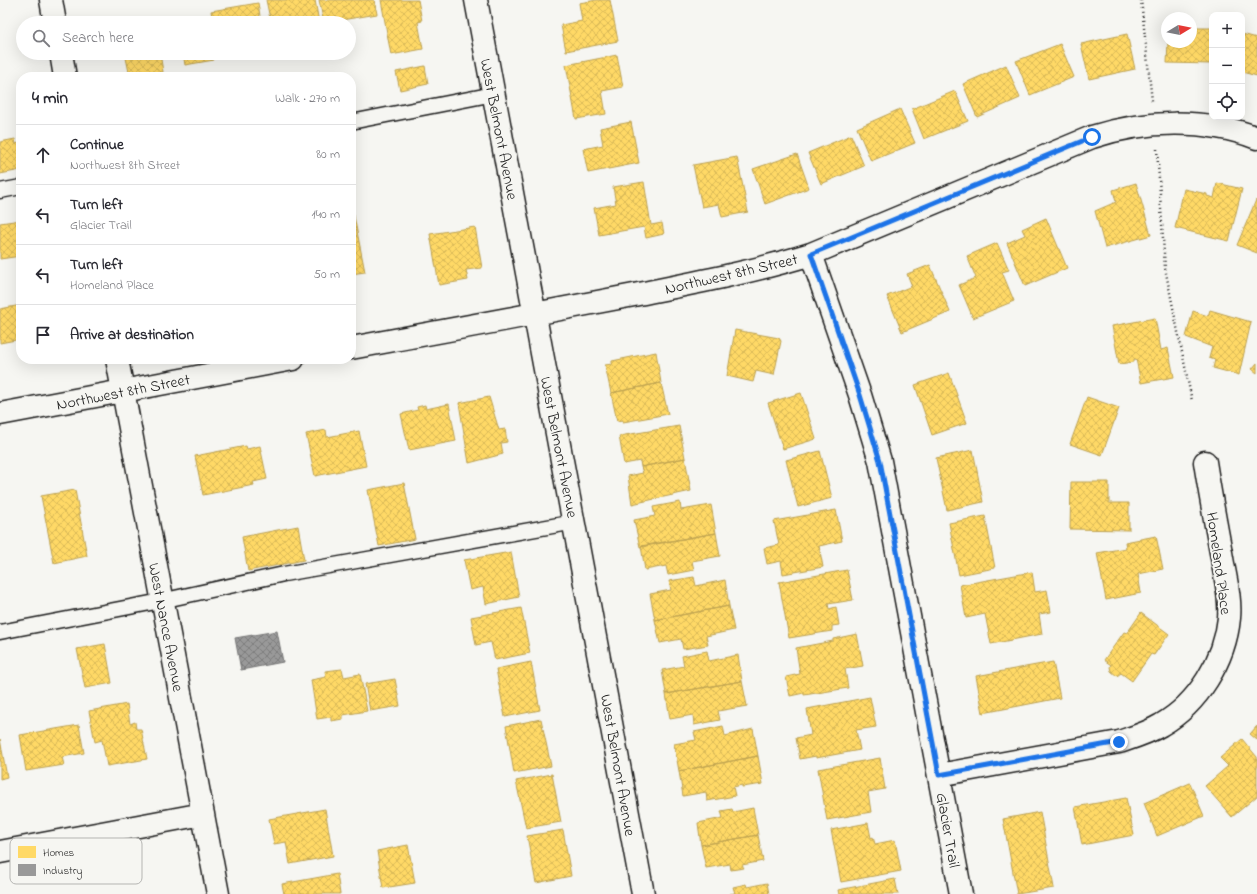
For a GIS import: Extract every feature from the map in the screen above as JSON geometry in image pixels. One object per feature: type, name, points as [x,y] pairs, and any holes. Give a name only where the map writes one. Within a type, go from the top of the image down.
[{"type":"street","points":[[51,0],[54,16]]},
{"type":"street","name":"West Belmont Avenue","points":[[476,0],[534,314],[575,522],[643,894]]},
{"type":"street","points":[[62,60],[64,72]]},
{"type":"street","name":"Northwest 8th Street","points":[[356,347],[739,274],[811,254],[1092,137],[1111,131],[1154,125],[1188,124],[1226,128],[1257,138]]},
{"type":"street","name":"Glacier Trail","points":[[811,254],[860,395],[880,461],[961,894]]},
{"type":"street","name":"West Nance Avenue","points":[[118,364],[161,601],[218,894]]},
{"type":"street","name":"Northwest 8th Street","points":[[0,414],[266,364]]},
{"type":"street","name":"Homeland Place","points":[[939,775],[1119,742],[1148,732],[1162,724],[1182,710],[1198,692],[1220,653],[1229,617],[1227,586],[1205,462]]},
{"type":"street","points":[[75,838],[203,814]]},
{"type":"street","points":[[0,852],[10,850]]},
{"type":"lane","points":[[356,121],[494,94]]},
{"type":"lane","points":[[0,191],[16,188]]},
{"type":"lane","points":[[0,632],[161,601],[284,574],[575,522]]},
{"type":"path","points":[[1141,0],[1152,103]]},
{"type":"path","points":[[1156,146],[1165,268],[1192,401]]},
{"type":"building: Homes","points":[[266,0],[315,0],[318,16],[269,16]]},
{"type":"building: Homes","points":[[319,0],[374,0],[377,14],[356,18],[356,16],[322,16]]},
{"type":"building: Homes","points":[[381,0],[418,0],[422,21],[418,22],[423,49],[391,55]]},
{"type":"building: Homes","points":[[597,0],[610,0],[618,41],[566,51],[561,25],[582,21],[579,3]]},
{"type":"building: Homes","points":[[258,3],[260,16],[212,16],[211,11]]},
{"type":"building: Homes","points":[[1197,28],[1209,28],[1209,64],[1167,63],[1168,48],[1197,48]]},
{"type":"building: Homes","points":[[1127,34],[1135,69],[1089,79],[1081,44]]},
{"type":"building: Homes","points":[[1245,35],[1257,38],[1257,76],[1245,73]]},
{"type":"building: Homes","points":[[1060,44],[1074,77],[1030,95],[1016,61]]},
{"type":"building: Homes","points":[[617,55],[623,87],[602,91],[606,114],[576,119],[566,65]]},
{"type":"building: Homes","points":[[126,60],[161,60],[163,72],[129,72]]},
{"type":"building: Homes","points":[[184,60],[214,60],[185,65]]},
{"type":"building: Homes","points":[[1006,65],[1020,98],[977,117],[963,84]]},
{"type":"building: Homes","points":[[425,66],[428,84],[400,90],[396,72]]},
{"type":"building: Homes","points":[[955,91],[968,121],[924,139],[912,109]]},
{"type":"building: Homes","points":[[900,109],[915,143],[871,161],[857,128]]},
{"type":"building: Homes","points":[[631,122],[639,163],[588,173],[583,149],[603,145],[600,128]]},
{"type":"building: Homes","points":[[851,135],[864,166],[821,184],[808,153]]},
{"type":"building: Homes","points":[[15,139],[16,171],[0,174],[0,142]]},
{"type":"building: Homes","points":[[797,154],[809,188],[765,204],[753,169]]},
{"type":"building: Homes","points":[[737,157],[748,212],[722,217],[719,204],[702,207],[693,165]]},
{"type":"building: Homes","points":[[644,182],[651,225],[662,223],[664,234],[646,238],[644,227],[599,235],[594,208],[616,204],[613,187]]},
{"type":"building: Homes","points":[[1136,183],[1151,235],[1105,248],[1095,211],[1116,202],[1113,190]]},
{"type":"building: Homes","points":[[1217,183],[1242,189],[1229,241],[1175,228],[1184,189],[1207,194],[1207,196],[1214,198]]},
{"type":"building: Homes","points":[[1256,200],[1257,201],[1257,253],[1237,245]]},
{"type":"building: Homes","points":[[1046,218],[1067,268],[1025,286],[1007,243],[1025,235],[1022,229]]},
{"type":"building: Homes","points":[[16,221],[16,257],[0,259],[0,223]]},
{"type":"building: Homes","points":[[356,226],[365,272],[356,273]]},
{"type":"building: Homes","points":[[475,227],[482,268],[466,270],[468,280],[439,285],[430,234]]},
{"type":"building: Homes","points":[[997,243],[1009,270],[1002,272],[1014,301],[973,318],[959,285],[976,278],[967,256]]},
{"type":"building: Homes","points":[[930,265],[950,312],[902,332],[887,296],[912,286],[907,274]]},
{"type":"building: Homes","points":[[16,306],[16,340],[0,343],[0,309]]},
{"type":"building: Homes","points":[[1210,310],[1251,322],[1239,375],[1213,368],[1215,360],[1209,358],[1212,347],[1186,337],[1193,311],[1208,316]]},
{"type":"building: Homes","points":[[1155,318],[1161,350],[1168,348],[1174,377],[1141,383],[1136,359],[1134,359],[1134,362],[1119,364],[1112,326]]},
{"type":"building: Homes","points":[[735,330],[779,338],[781,341],[774,375],[756,371],[753,382],[727,376]]},
{"type":"building: Homes","points":[[656,352],[661,383],[611,393],[605,365],[612,364],[612,361]]},
{"type":"building: Homes","points":[[1257,363],[1257,373],[1252,369]]},
{"type":"building: Homes","points":[[949,373],[967,423],[932,435],[915,385]]},
{"type":"building: Homes","points":[[661,383],[668,414],[623,422],[623,420],[617,421],[611,393]]},
{"type":"building: Homes","points":[[801,393],[816,439],[783,449],[768,403]]},
{"type":"building: Homes","points":[[489,397],[499,430],[505,429],[507,442],[501,443],[503,454],[469,463],[459,403]]},
{"type":"building: Homes","points":[[1087,397],[1119,408],[1102,455],[1070,444]]},
{"type":"building: Homes","points":[[449,404],[456,441],[409,450],[401,414],[418,410],[417,407],[425,405],[426,409]]},
{"type":"building: Homes","points":[[679,426],[685,458],[641,467],[640,461],[624,464],[619,436]]},
{"type":"building: Homes","points":[[326,430],[327,437],[359,431],[366,466],[315,476],[306,434]]},
{"type":"building: Homes","points":[[246,446],[247,449],[260,446],[267,479],[253,482],[254,485],[203,495],[195,456]]},
{"type":"building: Homes","points":[[973,450],[983,502],[947,510],[936,458]]},
{"type":"building: Homes","points":[[820,451],[832,498],[798,507],[786,460]]},
{"type":"building: Homes","points":[[685,458],[691,491],[632,504],[628,476],[643,473],[641,467]]},
{"type":"building: Homes","points":[[1071,482],[1109,482],[1109,503],[1129,503],[1129,530],[1070,529]]},
{"type":"building: Homes","points":[[404,483],[415,539],[379,546],[368,490]]},
{"type":"building: Homes","points":[[75,490],[87,556],[54,563],[41,496]]},
{"type":"building: Homes","points":[[680,502],[681,510],[711,505],[716,533],[640,547],[634,520],[655,516],[653,507]]},
{"type":"building: Homes","points":[[836,510],[842,541],[819,546],[823,567],[783,574],[781,561],[767,564],[764,548],[779,545],[774,521]]},
{"type":"building: Homes","points":[[985,516],[995,568],[959,575],[949,523]]},
{"type":"building: Homes","points":[[298,526],[304,560],[248,571],[242,537]]},
{"type":"building: Homes","points":[[716,533],[720,556],[692,561],[694,570],[668,575],[666,566],[645,570],[641,546]]},
{"type":"building: Homes","points":[[1156,536],[1163,569],[1138,574],[1141,593],[1106,600],[1097,553],[1126,548],[1125,542]]},
{"type":"building: Homes","points":[[511,552],[519,597],[486,604],[483,587],[470,590],[464,560]]},
{"type":"building: Homes","points":[[847,570],[853,600],[828,604],[829,609],[836,607],[839,625],[832,626],[832,631],[789,638],[779,582]]},
{"type":"building: Homes","points":[[1032,572],[1035,592],[1047,590],[1051,612],[1039,614],[1042,634],[991,644],[985,614],[966,618],[960,585]]},
{"type":"building: Homes","points":[[694,577],[696,586],[725,580],[729,606],[655,620],[650,594],[671,590],[669,581]]},
{"type":"building: Homes","points":[[729,606],[734,630],[706,636],[708,645],[683,649],[681,639],[660,643],[655,620]]},
{"type":"building: Homes","points":[[521,608],[530,653],[495,660],[491,642],[476,645],[471,617]]},
{"type":"building: Homes","points":[[1141,613],[1169,634],[1154,655],[1151,654],[1132,681],[1121,673],[1117,676],[1111,671],[1111,665],[1104,660],[1124,632],[1127,633]]},
{"type":"building: Homes","points":[[857,634],[863,666],[845,669],[848,688],[790,696],[786,677],[800,674],[796,648],[833,641],[833,639]]},
{"type":"building: Homes","points":[[105,644],[112,683],[85,688],[77,649]]},
{"type":"building: Homes","points":[[707,651],[709,661],[738,655],[742,681],[666,694],[662,670],[684,666],[682,656]]},
{"type":"building: Homes","points":[[531,662],[540,710],[505,717],[496,669]]},
{"type":"building: Homes","points":[[1053,662],[1060,698],[983,713],[976,676]]},
{"type":"building: Homes","points":[[342,669],[344,677],[360,674],[367,711],[343,715],[343,719],[331,721],[331,717],[317,719],[311,680],[326,677],[325,671]]},
{"type":"building: Homes","points":[[395,679],[400,706],[370,711],[365,684]]},
{"type":"building: Homes","points":[[742,681],[747,706],[718,711],[720,720],[694,725],[693,715],[670,719],[666,694]]},
{"type":"building: Homes","points":[[870,697],[876,727],[856,730],[860,750],[816,758],[816,756],[800,759],[796,738],[811,735],[807,709]]},
{"type":"building: Homes","points":[[127,704],[130,724],[135,722],[136,729],[141,729],[147,759],[107,766],[102,740],[95,742],[89,711]]},
{"type":"building: Homes","points":[[541,719],[551,766],[514,773],[506,726]]},
{"type":"building: Homes","points":[[79,725],[84,753],[62,757],[64,765],[26,771],[20,735]]},
{"type":"building: Homes","points":[[723,726],[725,736],[753,729],[758,756],[679,771],[674,744],[696,740],[694,732]]},
{"type":"building: Homes","points":[[1257,726],[1257,740],[1250,734]]},
{"type":"building: Homes","points":[[0,739],[7,777],[0,779]]},
{"type":"building: Homes","points":[[1242,739],[1257,757],[1257,796],[1232,817],[1205,786],[1228,766],[1220,758]]},
{"type":"building: Homes","points":[[758,756],[763,784],[733,787],[735,796],[707,801],[706,792],[683,796],[679,771]]},
{"type":"building: Homes","points":[[880,758],[885,789],[868,792],[871,812],[827,820],[818,769]]},
{"type":"building: Homes","points":[[552,774],[561,822],[526,828],[516,781]]},
{"type":"building: Homes","points":[[1190,783],[1204,816],[1157,836],[1144,803]]},
{"type":"building: Homes","points":[[1126,798],[1134,835],[1082,845],[1075,807]]},
{"type":"building: Homes","points":[[753,808],[758,835],[701,845],[698,823],[723,818],[721,811],[732,809],[733,812]]},
{"type":"building: Homes","points":[[325,809],[333,856],[290,864],[286,842],[274,844],[269,819]]},
{"type":"building: Homes","points":[[1040,812],[1054,888],[1017,894],[1003,819]]},
{"type":"building: Homes","points":[[868,823],[871,838],[873,837],[875,844],[895,840],[901,871],[841,882],[831,830]]},
{"type":"building: Homes","points":[[563,830],[571,876],[536,883],[527,836]]},
{"type":"building: Homes","points":[[758,835],[763,861],[742,865],[744,868],[731,870],[730,864],[706,868],[701,845]]},
{"type":"building: Homes","points":[[408,845],[415,883],[383,888],[377,851]]},
{"type":"building: Homes","points":[[337,874],[340,894],[284,894],[282,884]]},
{"type":"building: Homes","points":[[895,879],[898,894],[839,894],[838,890]]},
{"type":"building: Homes","points":[[767,883],[769,894],[730,894],[735,893],[733,887],[746,884],[747,887]]},
{"type":"building: Industry","points":[[277,631],[283,662],[241,670],[235,638]]},
{"type":"route","points":[[1092,137],[811,254],[860,395],[880,461],[939,775],[1119,742]]}]
